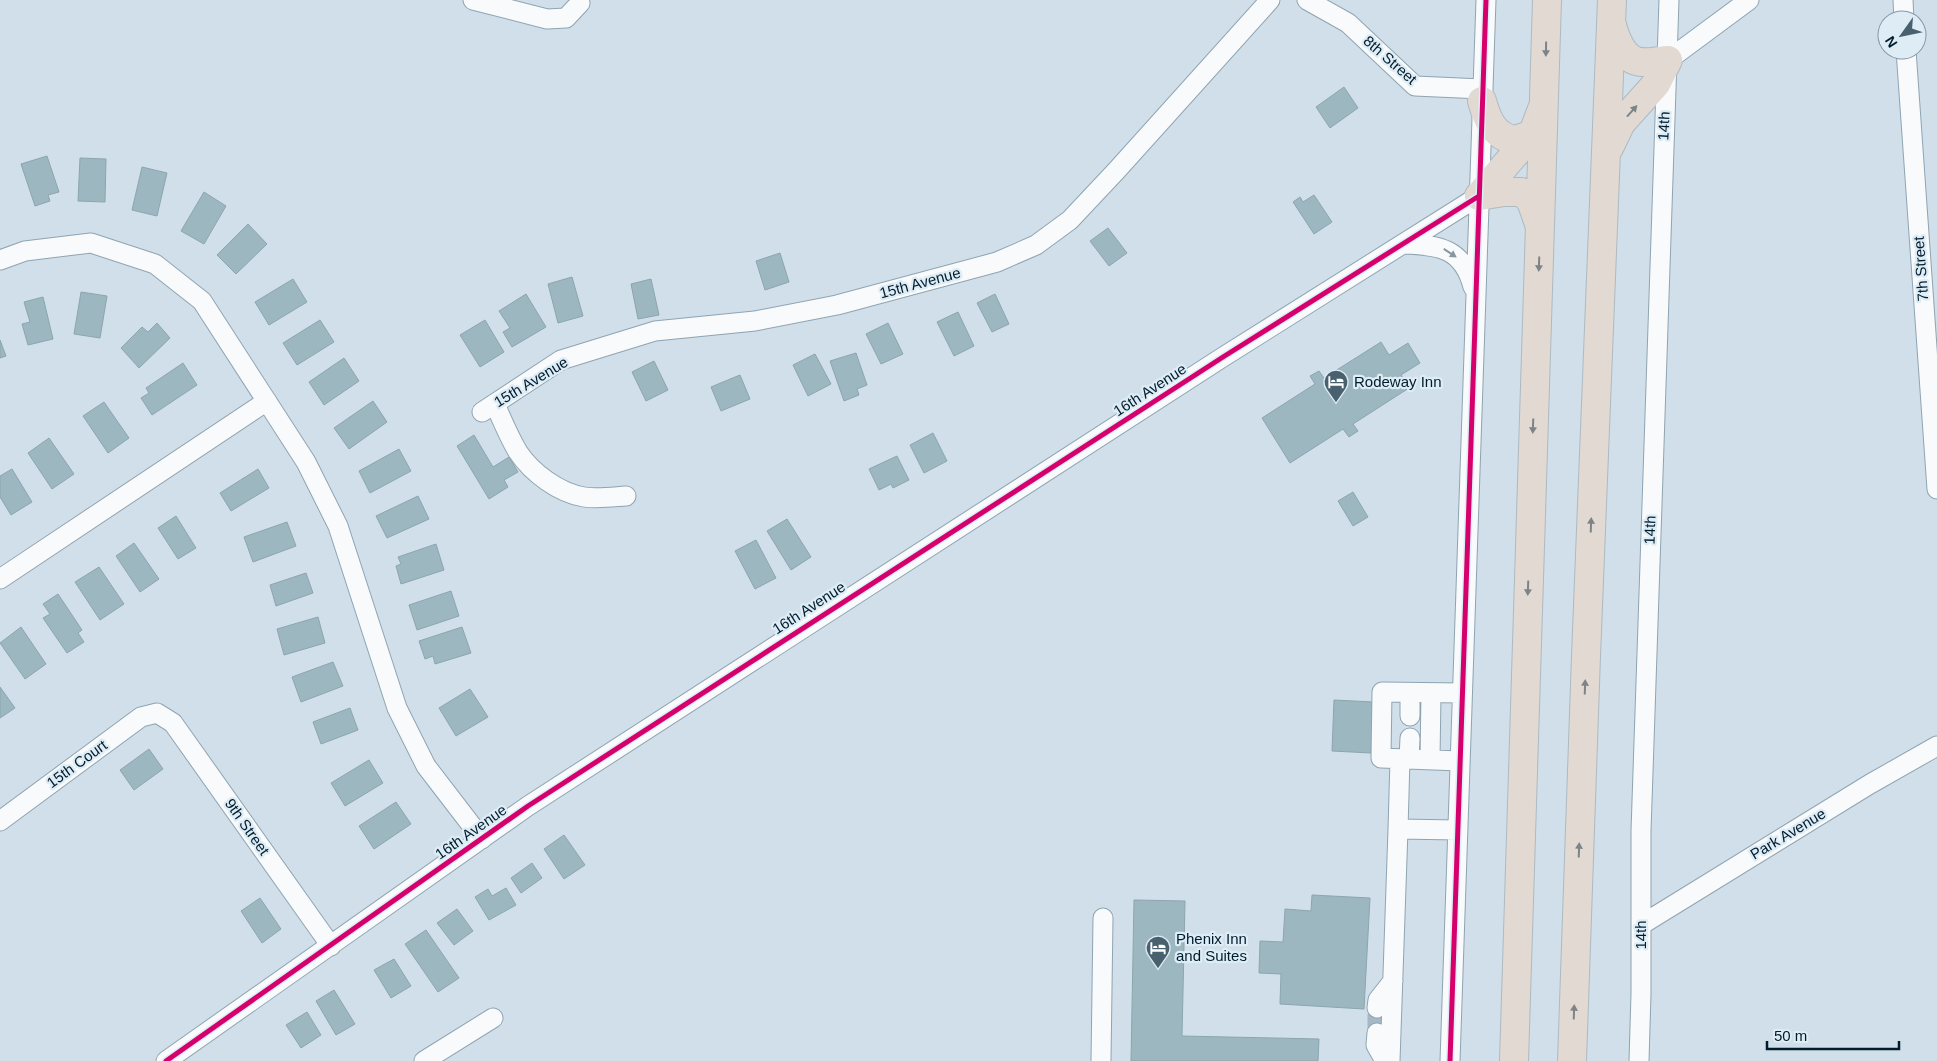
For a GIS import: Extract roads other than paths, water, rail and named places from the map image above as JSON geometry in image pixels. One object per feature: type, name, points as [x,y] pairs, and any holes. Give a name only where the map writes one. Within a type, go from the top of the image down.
[{"type":"highway","points":[[1514,1061],[1547,0]]},
{"type":"highway","points":[[1612,12],[1614,35],[1620,45],[1635,61],[1668,60]]},
{"type":"highway","points":[[1572,1061],[1586,637],[1612,12]]},
{"type":"highway","points":[[1607,152],[1618,128],[1656,84],[1668,60]]},
{"type":"highway","points":[[1482,95],[1487,117],[1500,134],[1515,140],[1530,135]]},
{"type":"highway","points":[[1479,196],[1530,135],[1545,101]]},
{"type":"highway","points":[[1479,196],[1510,191],[1522,192],[1531,201],[1541,229]]},
{"type":"street","points":[[473,0],[547,19],[566,18],[580,3],[579,0]]},
{"type":"street","name":"15th Avenue","points":[[626,496],[584,497],[565,492],[532,468],[519,453],[488,408],[561,360],[655,331],[755,321],[836,305],[997,262],[1036,245],[1070,220],[1270,0]]},
{"type":"street","name":"8th Street","points":[[1307,0],[1348,23],[1416,86],[1482,95]]},
{"type":"street","points":[[1450,1061],[1486,0]]},
{"type":"street","name":"14th","points":[[1638,1061],[1640,831],[1662,156],[1668,60],[1669,0]]},
{"type":"street","points":[[1668,60],[1749,0]]},
{"type":"street","name":"7th Street","points":[[1907,60],[1937,489]]},
{"type":"street","name":"16th Avenue","points":[[166,1061],[528,806],[788,637],[1479,196]]},
{"type":"street","points":[[0,260],[26,251],[91,243],[155,264],[202,301],[306,462],[338,526],[397,708],[426,766],[482,839]]},
{"type":"street","points":[[1404,244],[1434,246],[1452,253],[1466,267],[1476,296]]},
{"type":"street","points":[[0,578],[267,401]]},
{"type":"street","points":[[1460,761],[1381,758],[1382,692],[1462,693]]},
{"type":"street","points":[[1410,693],[1410,716]]},
{"type":"street","points":[[1430,760],[1431,693]]},
{"type":"street","name":"15th Court","points":[[0,821],[141,717],[157,713]]},
{"type":"street","name":"9th Street","points":[[157,713],[173,723],[331,946]]},
{"type":"street","points":[[1390,1061],[1398,829],[1405,759],[1410,738]]},
{"type":"street","name":"Park Avenue","points":[[1640,925],[1836,804],[1937,746]]},
{"type":"street","points":[[1398,829],[1458,830]]},
{"type":"street","points":[[1101,1061],[1103,918]]},
{"type":"street","points":[[1378,1008],[1378,1000],[1393,981]]},
{"type":"street","points":[[424,1061],[493,1018]]},
{"type":"street","points":[[1376,1034],[1376,1044],[1385,1061]]},
{"type":"tunnel","points":[[1377,1008],[1377,1033]]},
{"type":"place","name":"Rodeway Inn","points":[[1336,403]]},
{"type":"place","name":"Phenix Inn and Suites","points":[[1158,969]]}]
